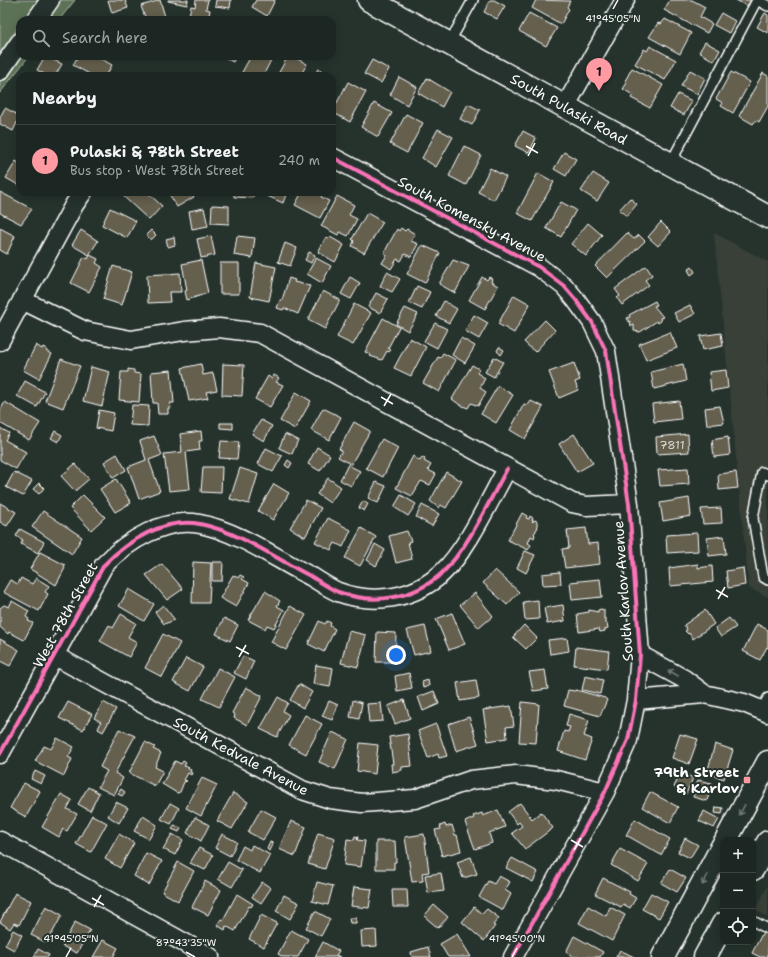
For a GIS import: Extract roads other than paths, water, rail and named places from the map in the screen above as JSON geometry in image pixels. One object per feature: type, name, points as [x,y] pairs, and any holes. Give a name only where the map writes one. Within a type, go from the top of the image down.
[{"type":"main road","name":"South Pulaski Road","points":[[369,0],[768,217]]},
{"type":"main road","points":[[728,837],[765,776]]},
{"type":"main road","points":[[756,864],[768,842]]},
{"type":"main road","points":[[663,957],[720,851]]},
{"type":"main road","points":[[705,957],[720,930]]},
{"type":"street","points":[[39,16],[50,0]]},
{"type":"street","points":[[565,107],[625,0]]},
{"type":"street","points":[[0,71],[16,48]]},
{"type":"street","name":"South Komensky Avenue","points":[[336,159],[539,267],[564,286],[576,300],[592,322],[606,351],[629,504]]},
{"type":"street","points":[[0,341],[80,196]]},
{"type":"street","name":"South Karlov Avenue","points":[[22,300],[85,331],[131,340],[184,331],[219,328],[260,333],[572,503],[586,506],[629,504],[640,655],[636,700],[704,694],[766,707]]},
{"type":"street","name":"West 78th Street","points":[[0,754],[108,562],[130,543],[146,534],[161,528],[183,524],[200,524],[231,534],[338,592],[379,600],[416,592],[442,573],[463,547],[508,469]]},
{"type":"street","name":"South Karlov Avenue","points":[[640,655],[704,694]]},
{"type":"street","name":"South Kedvale Avenue","points":[[55,656],[302,790],[330,799],[362,804],[415,798],[471,780],[516,775],[556,780],[605,792]]},
{"type":"street","points":[[513,957],[605,792],[628,740],[636,700]]},
{"type":"street","points":[[0,842],[210,957]]},
{"type":"lane","points":[[449,43],[473,0]]},
{"type":"lane","points":[[670,164],[757,0],[768,6]]},
{"type":"lane","points":[[768,475],[762,472],[753,518],[763,576],[768,580]]},
{"type":"lane","points":[[756,922],[768,929]]},
{"type":"place","name":"Pulaski & 78th Street","points":[[599,91]]},
{"type":"place","name":"79th Street & Karlov","points":[[747,780]]}]
